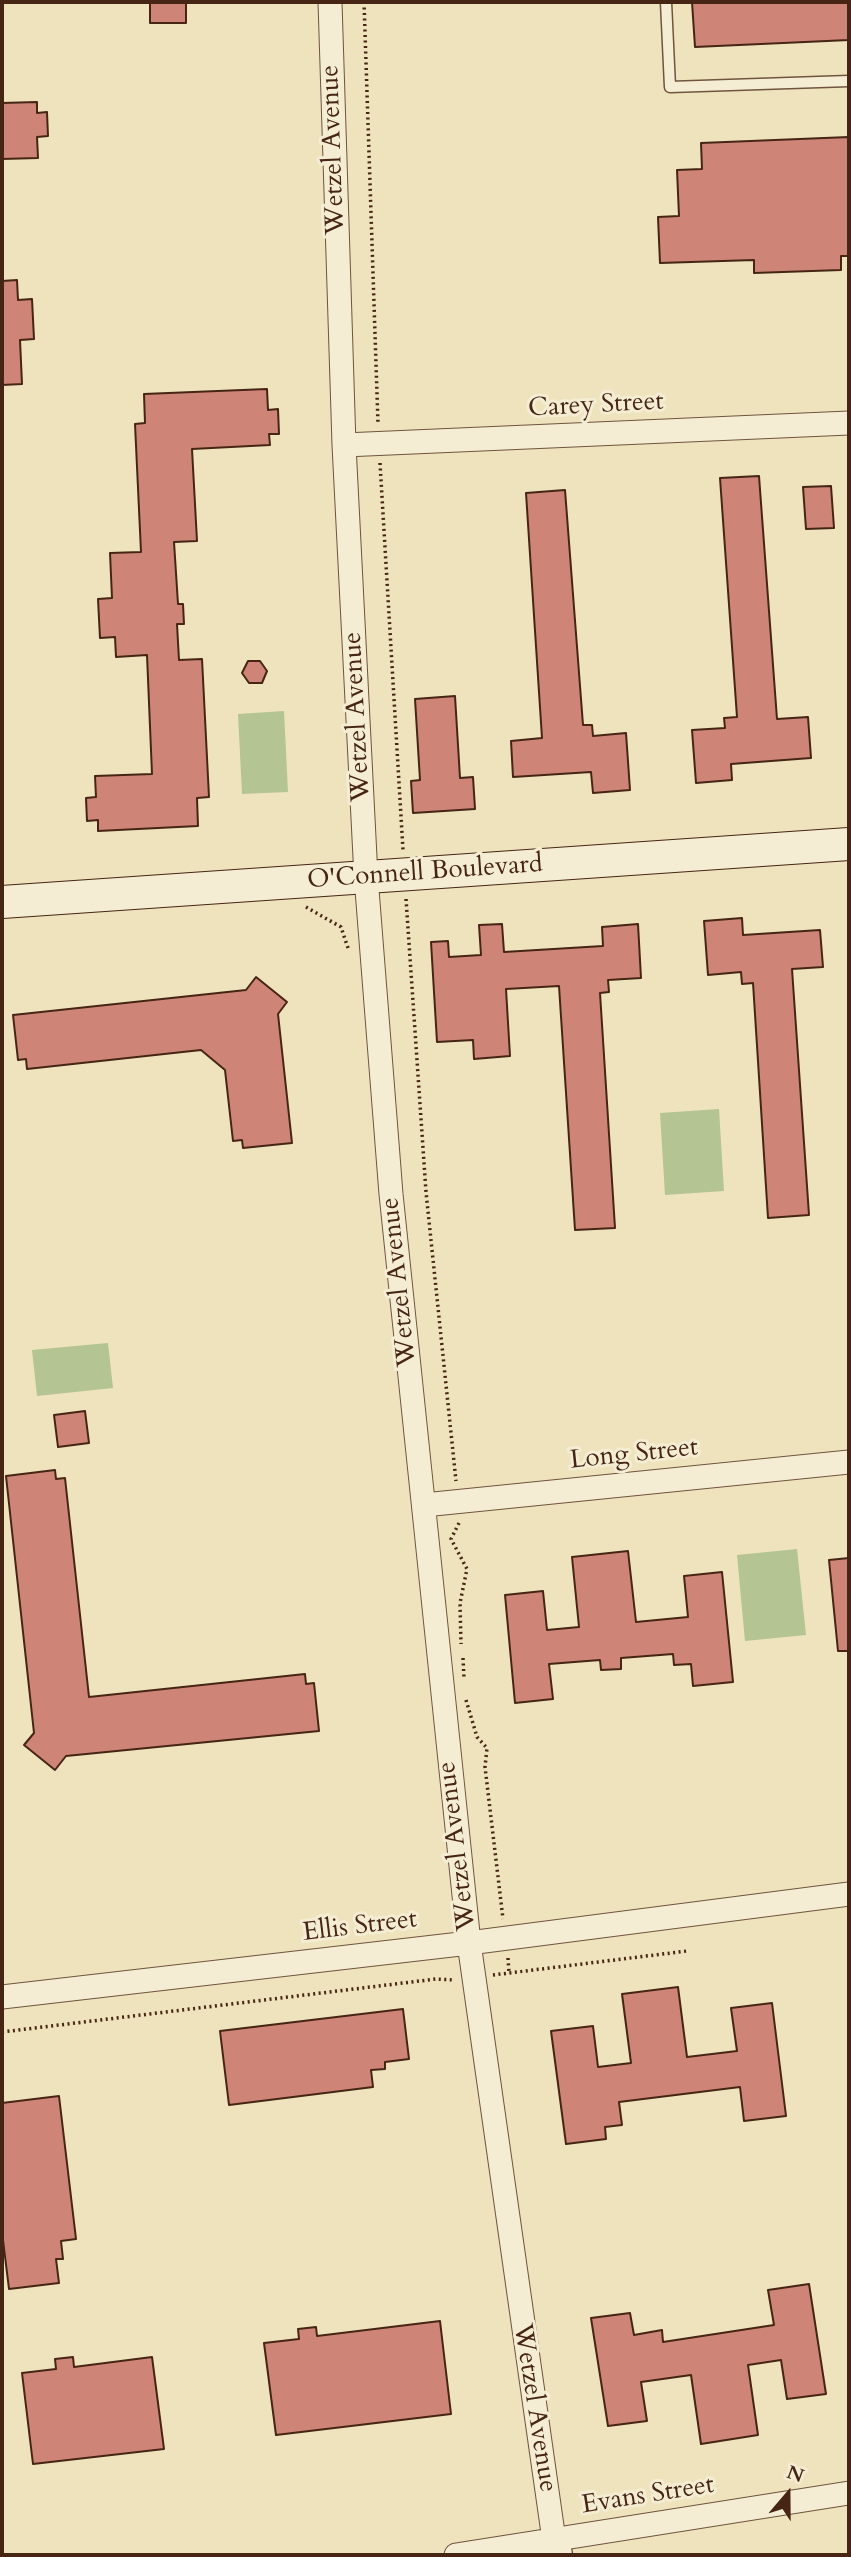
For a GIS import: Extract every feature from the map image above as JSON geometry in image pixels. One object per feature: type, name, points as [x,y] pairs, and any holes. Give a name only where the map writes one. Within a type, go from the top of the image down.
[{"type":"main road","name":"O'Connell Boulevard","points":[[2,902],[849,844]]},
{"type":"street","name":"Wetzel Avenue","points":[[330,2],[344,445],[366,877],[391,1197],[473,1977],[555,2547]]},
{"type":"street","name":"Carey Street","points":[[344,445],[849,423]]},
{"type":"street","name":"Long Street","points":[[424,1505],[849,1462]]},
{"type":"street","name":"Ellis Street","points":[[2,1997],[469,1943],[849,1894]]},
{"type":"street","name":"Evans Street","points":[[456,2555],[555,2547],[849,2493]]},
{"type":"lane","points":[[666,2],[670,87],[849,80]]},
{"type":"path","points":[[365,2],[379,443],[404,874],[426,1192],[460,1522],[451,1539],[467,1569],[460,1603],[461,1647],[465,1668],[463,1687]]},
{"type":"path","points":[[298,901],[341,927],[352,963]]},
{"type":"path","points":[[391,1197],[426,1192]]},
{"type":"path","points":[[464,1693],[477,1737],[489,1754],[485,1767],[509,1973]]},
{"type":"path","points":[[2,2032],[687,1951]]},
{"type":"green space","points":[[284,711],[288,792],[242,794],[238,714]]},
{"type":"green space","points":[[719,1109],[724,1191],[665,1195],[660,1113]]},
{"type":"green space","points":[[108,1343],[113,1388],[37,1396],[32,1350]]},
{"type":"green space","points":[[797,1549],[806,1635],[745,1641],[737,1555]]},
{"type":"building","points":[[150,2],[186,2],[186,23],[150,23]]},
{"type":"building","points":[[692,2],[849,2],[849,40],[695,47]]},
{"type":"building","points":[[37,102],[37,113],[47,112],[48,136],[37,137],[38,158],[2,159],[2,103]]},
{"type":"building","points":[[849,137],[849,256],[841,256],[841,270],[754,273],[754,260],[660,263],[658,217],[679,216],[677,170],[702,169],[701,143]]},
{"type":"building","points":[[17,280],[18,300],[32,299],[34,339],[20,340],[22,384],[2,385],[2,281]]},
{"type":"building","points":[[267,389],[268,410],[278,409],[279,434],[269,434],[270,445],[192,449],[197,541],[174,542],[178,604],[183,604],[184,624],[177,624],[179,660],[202,659],[209,797],[197,798],[198,826],[98,831],[98,820],[87,821],[86,798],[96,797],[95,776],[152,774],[147,655],[116,657],[115,637],[100,638],[98,599],[112,598],[110,553],[141,552],[135,424],[145,423],[144,394]]},
{"type":"building","points":[[759,476],[777,719],[808,717],[811,758],[731,764],[732,780],[696,783],[692,730],[725,728],[724,718],[737,717],[720,478]]},
{"type":"building","points":[[831,486],[834,528],[806,529],[803,487]]},
{"type":"building","points":[[565,490],[583,725],[592,725],[593,736],[626,733],[630,790],[593,793],[591,772],[513,777],[511,741],[542,738],[526,493]]},
{"type":"building","points":[[248,661],[260,661],[267,671],[262,683],[249,683],[242,673]]},
{"type":"building","points":[[455,696],[460,778],[473,777],[475,809],[413,813],[411,781],[420,780],[415,699]]},
{"type":"building","points":[[742,918],[743,935],[820,930],[823,967],[792,969],[809,1215],[768,1218],[753,983],[742,984],[741,972],[708,975],[704,921]]},
{"type":"building","points":[[502,924],[504,952],[603,946],[602,927],[638,924],[641,978],[608,980],[609,992],[600,993],[615,1228],[575,1230],[559,986],[506,989],[510,1056],[474,1059],[473,1040],[437,1042],[431,942],[448,941],[449,957],[481,955],[479,925]]},
{"type":"building","points":[[256,977],[287,1002],[278,1014],[292,1143],[243,1148],[242,1140],[233,1141],[225,1070],[201,1050],[27,1069],[26,1059],[18,1060],[13,1015],[246,990]]},
{"type":"building","points":[[85,1411],[89,1443],[58,1447],[54,1415]]},
{"type":"building","points":[[55,1470],[56,1479],[65,1478],[89,1697],[305,1674],[306,1684],[314,1683],[319,1731],[66,1756],[55,1770],[24,1745],[34,1733],[6,1476]]},
{"type":"building","points":[[628,1551],[636,1622],[688,1617],[684,1576],[722,1572],[733,1682],[693,1686],[691,1664],[674,1665],[673,1654],[621,1658],[621,1669],[601,1670],[600,1660],[549,1664],[553,1699],[515,1703],[505,1595],[543,1591],[547,1630],[579,1627],[572,1557]]},
{"type":"building","points":[[849,1558],[849,1651],[838,1651],[829,1560]]},
{"type":"building","points":[[678,1987],[687,2057],[737,2051],[731,2008],[772,2003],[786,2116],[744,2121],[740,2087],[619,2102],[622,2125],[605,2127],[606,2139],[566,2144],[551,2031],[593,2026],[598,2067],[631,2063],[622,1994]]},
{"type":"building","points":[[403,2009],[409,2059],[385,2062],[385,2069],[371,2070],[373,2087],[229,2105],[220,2031]]},
{"type":"building","points":[[59,2096],[76,2239],[61,2241],[63,2259],[56,2259],[59,2283],[9,2289],[2,2232],[2,2103]]},
{"type":"building","points":[[809,2284],[826,2394],[787,2399],[781,2360],[748,2365],[758,2435],[701,2444],[691,2375],[641,2382],[647,2421],[608,2426],[591,2318],[630,2313],[634,2335],[662,2330],[663,2342],[774,2325],[768,2290]]},
{"type":"building","points":[[440,2321],[451,2414],[276,2435],[264,2343],[299,2339],[298,2329],[316,2327],[317,2336]]},
{"type":"building","points":[[73,2357],[74,2367],[152,2357],[164,2449],[33,2464],[22,2373],[56,2369],[55,2359]]}]
